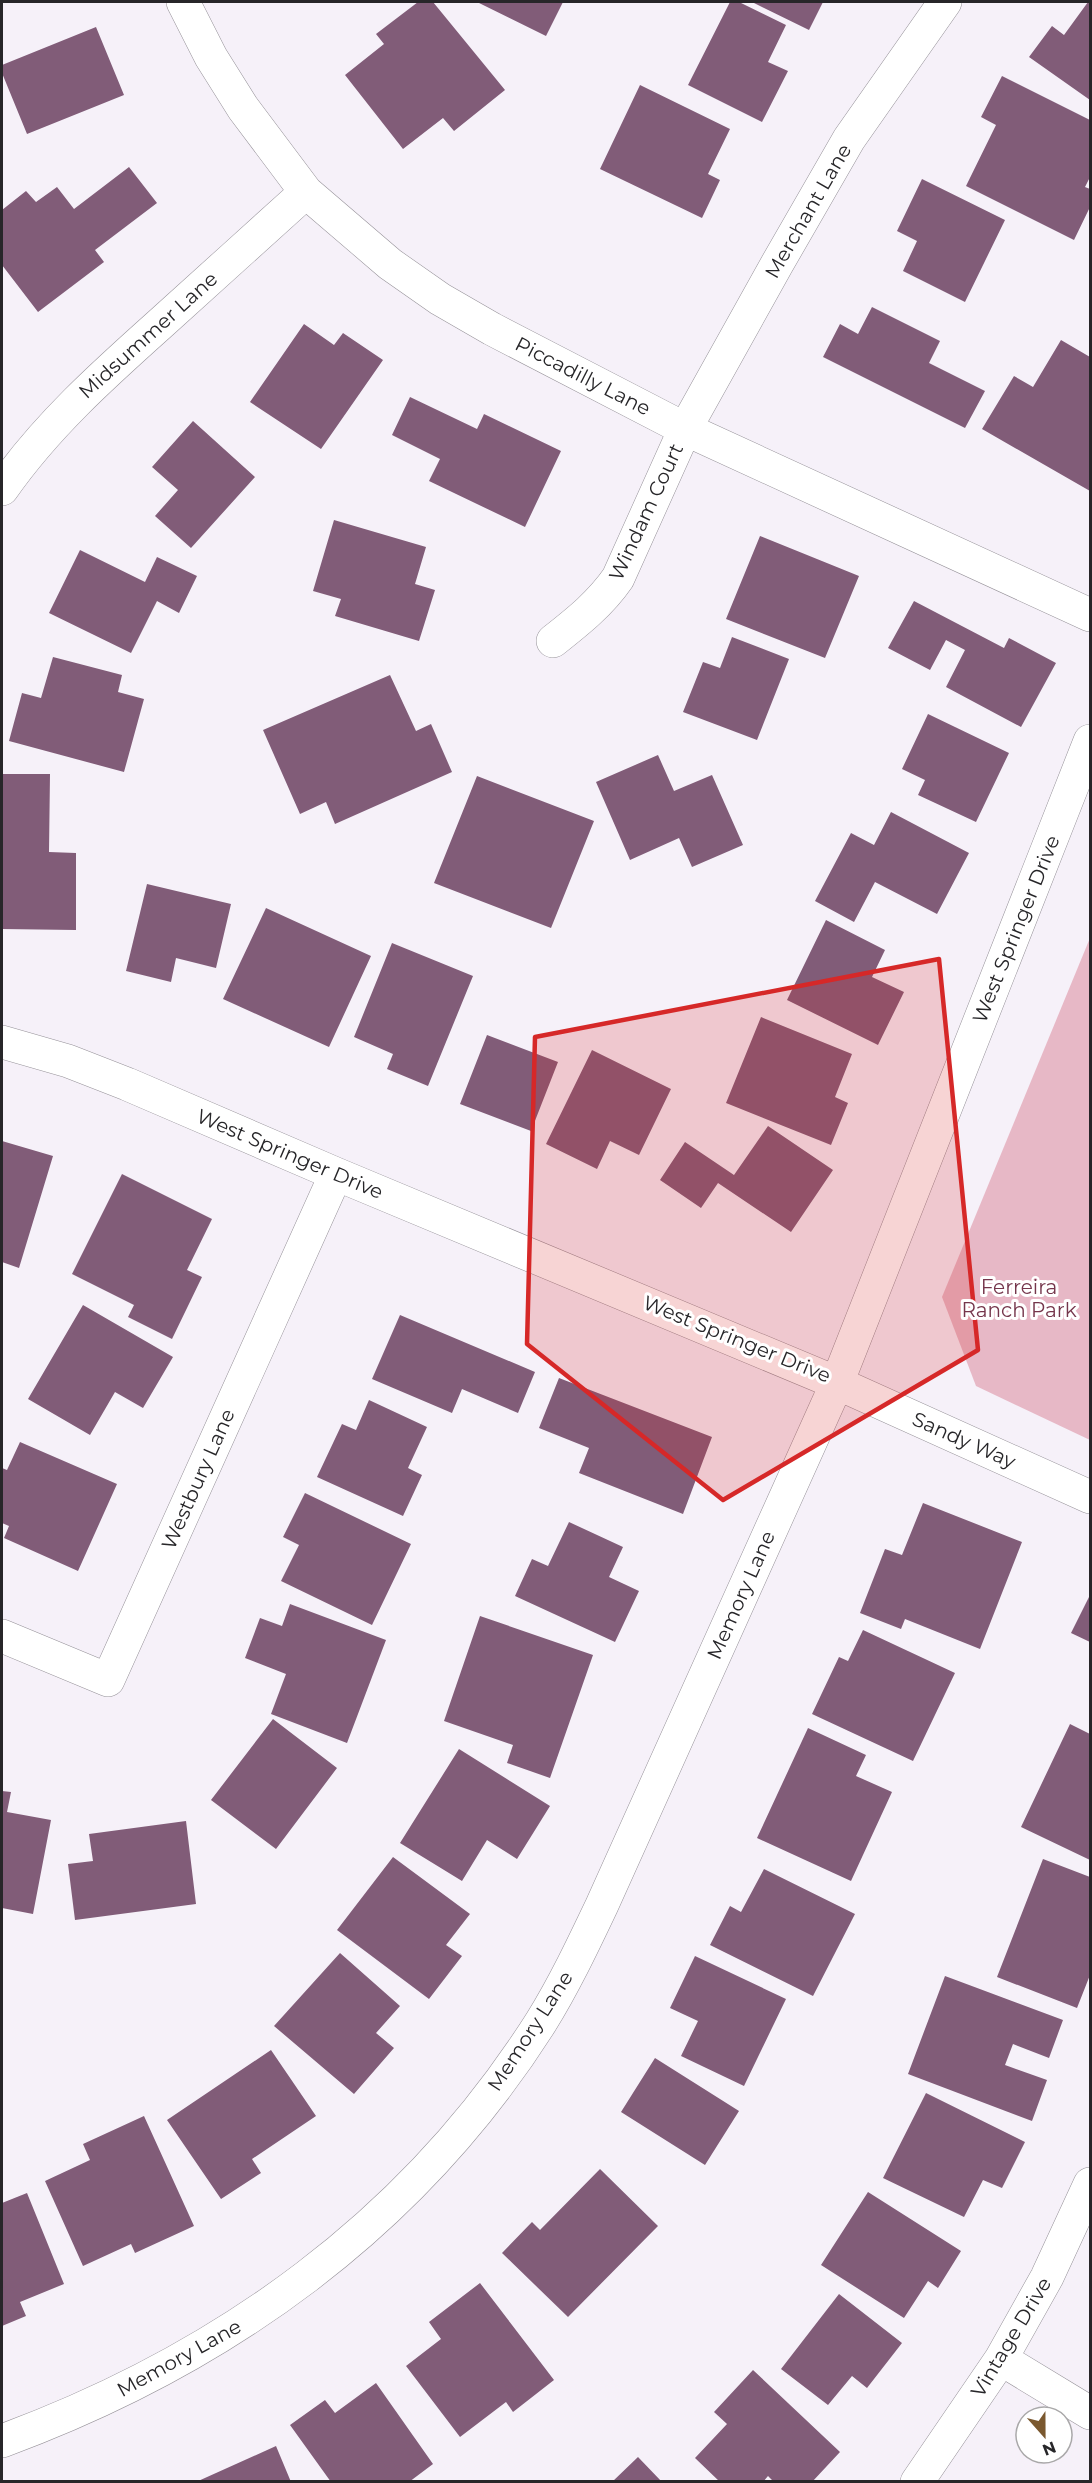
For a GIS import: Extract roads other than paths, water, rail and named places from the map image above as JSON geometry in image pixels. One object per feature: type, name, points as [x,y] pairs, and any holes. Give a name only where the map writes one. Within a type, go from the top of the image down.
[{"type":"street","name":"Piccadilly Lane","points":[[183,2],[211,57],[243,108],[306,192],[390,264],[440,299],[492,329],[685,429],[1090,615]]},
{"type":"street","name":"Merchant Lane","points":[[685,429],[849,139],[945,2]]},
{"type":"street","name":"Midsummer Lane","points":[[2,489],[19,464],[58,418],[101,376],[306,192]]},
{"type":"street","name":"Windam Court","points":[[553,642],[590,612],[606,596],[618,578],[685,429]]},
{"type":"street","name":"West Springer Drive","points":[[2,1042],[68,1061],[127,1084],[336,1174],[837,1383],[1090,741]]},
{"type":"street","name":"Westbury Lane","points":[[2,1636],[108,1680],[336,1174]]},
{"type":"street","name":"Sandy Way","points":[[837,1383],[1090,1497]]},
{"type":"street","name":"Memory Lane","points":[[2,2441],[43,2426],[122,2391],[216,2340],[273,2303],[370,2225],[461,2130],[540,2022],[572,1967],[837,1383]]},
{"type":"street","name":"Vintage Drive","points":[[917,2481],[1001,2359],[1047,2277],[1090,2184]]},
{"type":"street","points":[[1001,2359],[1090,2413]]},
{"type":"park label","name":"Ferreira Ranch Park","points":[[1019,1298]]}]
